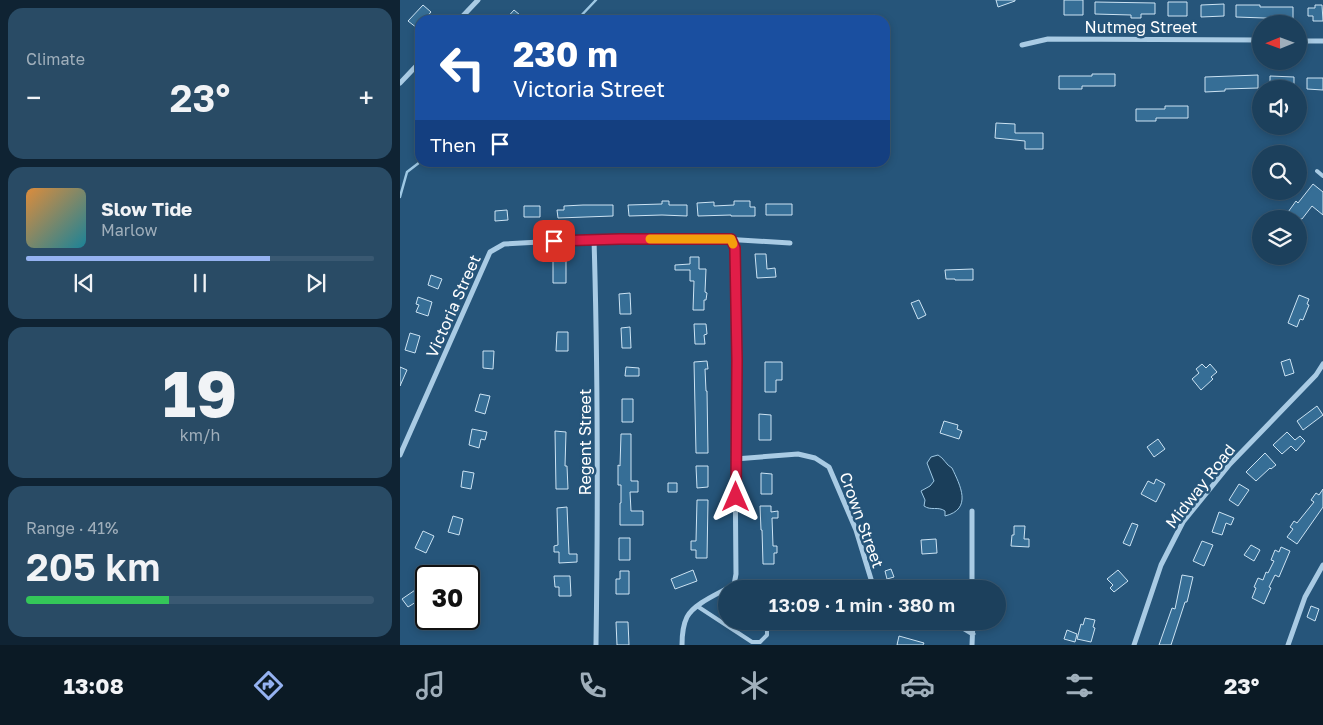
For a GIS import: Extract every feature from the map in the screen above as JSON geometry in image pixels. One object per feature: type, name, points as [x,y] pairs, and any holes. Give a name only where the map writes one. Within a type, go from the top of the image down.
[{"type":"street","points":[[464,15],[478,0]]},
{"type":"street","name":"Nutmeg Street","points":[[1022,45],[1048,39],[1252,40]]},
{"type":"street","points":[[1308,41],[1323,41]]},
{"type":"street","points":[[400,84],[415,68]]},
{"type":"street","name":"Victoria Street","points":[[400,455],[490,252],[504,244],[594,239],[698,238],[790,243]]},
{"type":"street","name":"Regent Street","points":[[594,239],[598,491],[596,645]]},
{"type":"street","points":[[731,239],[735,248],[737,351],[736,580]]},
{"type":"street","name":"Midway Road","points":[[1134,645],[1161,565],[1184,522],[1230,464],[1316,375],[1323,364]]},
{"type":"street","name":"Crown Street","points":[[735,459],[798,454],[815,458],[829,467],[856,530],[871,580]]},
{"type":"street","points":[[972,511],[972,580]]},
{"type":"street","points":[[1288,645],[1305,597],[1323,565]]},
{"type":"street","points":[[682,645],[687,617],[698,606],[718,594]]},
{"type":"street","points":[[966,630],[972,634]]},
{"type":"street","points":[[972,630],[972,645]]},
{"type":"lane","points":[[1317,171],[1323,176]]},
{"type":"lane","points":[[698,606],[718,619]]},
{"type":"lane","points":[[734,630],[752,642],[760,642],[767,636],[767,630]]},
{"type":"water","points":[[938,455],[952,468],[962,496],[959,508],[954,513],[945,516],[945,511],[924,506],[925,500],[921,491],[930,486],[934,481],[927,463],[931,457]]},
{"type":"building","points":[[996,0],[1015,0],[1015,1],[998,7]]},
{"type":"building","points":[[1064,0],[1083,0],[1083,15],[1064,15]]},
{"type":"building","points":[[1095,2],[1155,3],[1155,14],[1141,14],[1141,18],[1131,18],[1131,15],[1095,14]]},
{"type":"building","points":[[1168,2],[1187,2],[1187,16],[1168,16]]},
{"type":"building","points":[[1224,4],[1224,16],[1201,17],[1201,5]]},
{"type":"building","points":[[423,5],[431,12],[428,15],[415,15],[415,26],[408,21]]},
{"type":"building","points":[[1236,5],[1293,7],[1293,15],[1236,17]]},
{"type":"building","points":[[1315,5],[1322,5],[1323,21],[1313,21],[1313,16],[1308,16],[1308,8],[1315,8]]},
{"type":"building","points":[[514,10],[520,15],[510,15]]},
{"type":"building","points":[[1092,74],[1115,74],[1115,86],[1082,86],[1082,89],[1059,89],[1059,76],[1092,76]]},
{"type":"building","points":[[1258,75],[1258,80],[1252,80],[1252,88],[1205,92],[1205,77]]},
{"type":"building","points":[[1270,76],[1294,77],[1294,80],[1270,80]]},
{"type":"building","points":[[1307,78],[1323,78],[1323,90],[1307,89]]},
{"type":"building","points":[[1165,106],[1188,106],[1188,118],[1156,118],[1156,121],[1136,121],[1136,109],[1165,109]]},
{"type":"building","points":[[996,123],[1015,124],[1015,133],[1043,133],[1043,149],[1025,149],[1025,141],[995,138]]},
{"type":"building","points":[[1313,184],[1323,192],[1323,215],[1312,206],[1307,212],[1307,210],[1290,210],[1296,201],[1298,203],[1300,200],[1307,200],[1307,192]]},
{"type":"building","points":[[662,201],[669,201],[669,205],[687,205],[687,216],[629,216],[628,205],[662,204]]},
{"type":"building","points":[[734,201],[750,201],[750,207],[755,207],[755,216],[698,216],[697,203],[714,202],[714,206],[734,205]]},
{"type":"building","points":[[766,204],[792,204],[792,215],[766,215]]},
{"type":"building","points":[[613,205],[613,216],[558,218],[557,210],[564,210],[564,206]]},
{"type":"building","points":[[524,206],[540,206],[540,217],[524,217]]},
{"type":"building","points":[[507,210],[508,220],[495,221],[495,211]]},
{"type":"building","points":[[755,254],[766,254],[767,269],[775,268],[776,277],[757,278]]},
{"type":"building","points":[[690,257],[699,257],[699,269],[706,269],[705,292],[707,293],[706,300],[704,300],[704,310],[693,310],[694,281],[690,281],[690,270],[675,270],[675,265],[690,264]]},
{"type":"building","points":[[553,258],[566,258],[566,283],[553,283]]},
{"type":"building","points":[[973,269],[973,280],[946,279],[945,270]]},
{"type":"building","points":[[431,275],[442,279],[438,289],[428,285]]},
{"type":"building","points":[[630,293],[631,314],[620,314],[619,294]]},
{"type":"building","points":[[1299,295],[1309,299],[1307,304],[1309,305],[1303,320],[1300,319],[1297,327],[1288,323]]},
{"type":"building","points":[[418,297],[432,302],[428,316],[416,312],[419,305],[416,304]]},
{"type":"building","points":[[919,300],[926,315],[918,319],[911,303]]},
{"type":"building","points":[[694,324],[706,324],[705,344],[695,344]]},
{"type":"building","points":[[630,327],[631,348],[622,348],[621,328]]},
{"type":"building","points":[[557,332],[568,332],[568,351],[556,351]]},
{"type":"building","points":[[410,333],[420,336],[415,353],[405,350]]},
{"type":"building","points":[[483,351],[494,351],[493,369],[483,368]]},
{"type":"building","points":[[1290,359],[1294,373],[1285,376],[1281,362]]},
{"type":"building","points":[[707,361],[708,369],[705,369],[708,453],[696,453],[694,362]]},
{"type":"building","points":[[765,362],[782,362],[782,380],[776,380],[776,392],[765,392]]},
{"type":"building","points":[[1202,364],[1206,368],[1210,364],[1217,372],[1211,377],[1213,379],[1201,390],[1192,379],[1199,373],[1196,369]]},
{"type":"building","points":[[400,367],[407,370],[400,386]]},
{"type":"building","points":[[626,367],[639,368],[639,376],[625,376]]},
{"type":"building","points":[[480,394],[490,396],[485,414],[475,411]]},
{"type":"building","points":[[622,399],[633,399],[633,422],[622,422]]},
{"type":"building","points":[[1317,406],[1323,415],[1303,430],[1297,421]]},
{"type":"building","points":[[759,414],[771,415],[771,440],[759,440]]},
{"type":"building","points":[[944,421],[958,425],[957,429],[962,431],[959,439],[940,433]]},
{"type":"building","points":[[472,429],[487,432],[485,440],[481,439],[479,448],[469,445]]},
{"type":"building","points":[[555,431],[566,432],[565,466],[567,466],[568,489],[556,489]]},
{"type":"building","points":[[1287,432],[1295,440],[1300,436],[1305,441],[1296,451],[1291,446],[1282,454],[1273,445]]},
{"type":"building","points":[[621,434],[631,434],[631,481],[638,481],[638,492],[630,492],[631,511],[643,511],[643,525],[620,525],[621,485],[618,485],[618,465],[620,466]]},
{"type":"building","points":[[1158,439],[1165,449],[1154,457],[1147,447]]},
{"type":"building","points":[[1265,453],[1276,465],[1256,481],[1246,472]]},
{"type":"building","points":[[696,466],[708,466],[708,487],[697,488]]},
{"type":"building","points":[[463,471],[474,473],[471,489],[461,487]]},
{"type":"building","points":[[761,473],[772,474],[772,494],[761,494]]},
{"type":"building","points":[[1156,479],[1165,484],[1156,502],[1141,494],[1148,481],[1154,484]]},
{"type":"building","points":[[668,483],[677,483],[677,492],[668,492]]},
{"type":"building","points":[[1239,484],[1249,490],[1238,506],[1229,500]]},
{"type":"building","points":[[1323,489],[1323,507],[1297,544],[1287,537],[1293,529],[1290,527],[1294,521],[1297,523],[1314,502],[1311,500],[1316,493],[1319,495]]},
{"type":"building","points":[[697,500],[708,500],[707,558],[696,558],[696,550],[691,550],[691,541],[696,541]]},
{"type":"building","points":[[760,506],[771,506],[771,512],[778,511],[778,518],[772,518],[773,546],[777,546],[777,553],[774,553],[774,564],[763,564]]},
{"type":"building","points":[[567,507],[569,554],[577,554],[577,562],[559,563],[559,552],[554,552],[554,546],[558,545],[557,508]]},
{"type":"building","points":[[1219,512],[1234,518],[1231,525],[1226,523],[1222,535],[1212,532]]},
{"type":"building","points":[[453,516],[463,519],[459,535],[448,532]]},
{"type":"building","points":[[1132,523],[1138,525],[1130,546],[1123,543]]},
{"type":"building","points":[[1014,526],[1025,526],[1024,539],[1029,539],[1029,547],[1011,546]]},
{"type":"building","points":[[423,531],[434,536],[426,553],[415,548]]},
{"type":"building","points":[[619,538],[630,538],[630,560],[619,560]]},
{"type":"building","points":[[936,539],[937,553],[922,554],[921,540]]},
{"type":"building","points":[[1202,541],[1213,545],[1204,566],[1193,561]]},
{"type":"building","points":[[1251,545],[1260,550],[1254,561],[1244,555]]},
{"type":"building","points":[[1281,547],[1290,551],[1279,577],[1275,575],[1269,587],[1271,588],[1264,604],[1252,598],[1256,588],[1254,587],[1258,578],[1263,580],[1266,572],[1268,573],[1274,561],[1271,560],[1275,550],[1279,552]]},
{"type":"building","points":[[891,569],[894,577],[887,579],[885,571]]},
{"type":"building","points":[[693,570],[697,581],[675,589],[671,579]]},
{"type":"building","points":[[1118,570],[1128,581],[1114,592],[1110,588],[1113,585],[1107,579]]},
{"type":"building","points":[[620,571],[629,571],[629,594],[616,594],[616,579],[620,579]]},
{"type":"building","points":[[1182,575],[1193,577],[1187,602],[1185,602],[1171,645],[1159,645],[1172,608],[1175,609]]},
{"type":"building","points":[[554,576],[570,576],[571,596],[559,596],[559,587],[555,587]]},
{"type":"building","points":[[415,590],[415,603],[408,607],[402,599]]},
{"type":"building","points":[[1311,606],[1319,609],[1315,621],[1307,617]]},
{"type":"building","points":[[1085,618],[1095,620],[1091,642],[1077,639],[1081,624],[1083,625]]},
{"type":"building","points":[[616,622],[628,622],[629,645],[617,645]]},
{"type":"building","points":[[1067,630],[1077,634],[1075,642],[1064,639]]},
{"type":"building","points":[[899,636],[924,643],[923,645],[897,645]]},
{"type":"waterway","points":[[582,15],[596,0]]},
{"type":"waterway","points":[[400,197],[407,172],[415,166]]},
{"type":"slow traffic","points":[[650,239],[731,239],[733,244]]},
{"type":"route","points":[[554,241],[594,239],[731,239],[735,248],[737,360],[736,497]]}]
